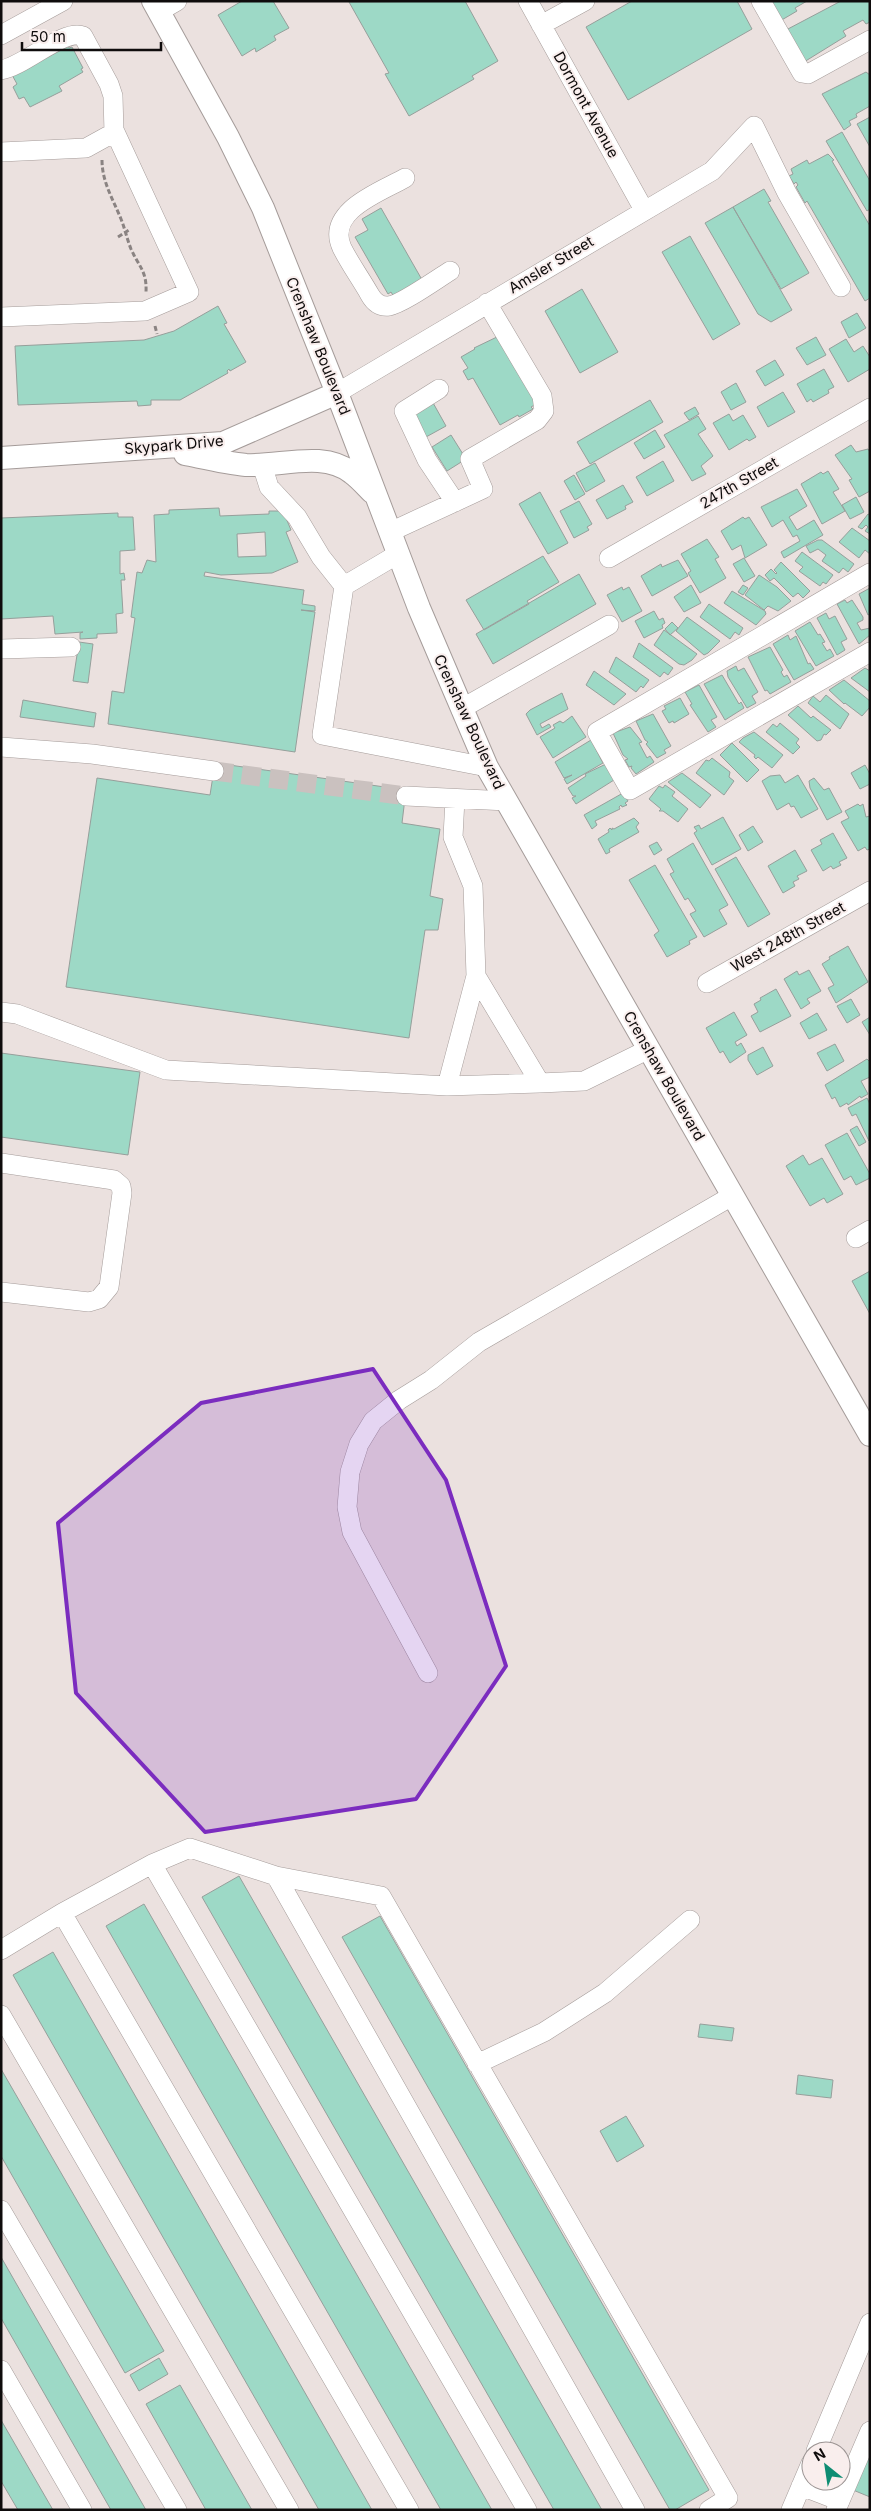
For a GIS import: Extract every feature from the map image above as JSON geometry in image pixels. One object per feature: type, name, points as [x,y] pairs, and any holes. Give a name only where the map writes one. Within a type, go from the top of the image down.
[{"type":"main road","name":"Crenshaw Boulevard","points":[[163,5],[263,208],[338,393],[398,554],[461,709],[487,767],[870,1435]]},
{"type":"main road","name":"Skypark Drive","points":[[1,458],[223,443],[338,393]]},
{"type":"main road","points":[[150,448],[244,464],[262,465],[314,461],[334,464],[351,472],[375,494]]},
{"type":"street","points":[[1,35],[63,1]]},
{"type":"street","name":"Dormont Avenue","points":[[528,1],[644,210]]},
{"type":"street","points":[[541,25],[585,1]]},
{"type":"street","points":[[761,1],[802,73],[808,74],[870,40]]},
{"type":"street","points":[[1,70],[30,58],[70,34],[83,36],[109,84],[113,96],[114,133],[189,292],[145,311],[1,317]]},
{"type":"street","name":"Amsler Street","points":[[338,393],[712,170],[754,126],[787,193],[841,287]]},
{"type":"street","points":[[1,152],[86,148],[114,133]]},
{"type":"street","points":[[405,178],[356,206],[343,218],[339,237],[342,247],[370,295],[375,302],[382,305],[395,304],[450,271]]},
{"type":"street","points":[[390,532],[483,489],[470,459],[537,420],[544,411],[542,396],[487,304]]},
{"type":"street","points":[[439,388],[404,411],[426,460],[456,502]]},
{"type":"street","name":"247th Street","points":[[609,558],[870,408]]},
{"type":"street","points":[[262,465],[269,487],[297,517],[321,557],[344,586],[322,735],[487,767]]},
{"type":"street","points":[[344,586],[398,554]]},
{"type":"street","points":[[870,573],[597,732],[630,790],[870,652]]},
{"type":"street","points":[[461,709],[609,625]]},
{"type":"street","points":[[1,649],[71,647]]},
{"type":"street","points":[[1,747],[92,754],[214,771]]},
{"type":"street","points":[[406,796],[507,801]]},
{"type":"street","points":[[447,1086],[476,976],[473,886],[453,837],[455,799]]},
{"type":"street","name":"West 248th Street","points":[[707,983],[870,891]]},
{"type":"street","points":[[476,976],[540,1083]]},
{"type":"street","points":[[1,1012],[17,1014],[166,1070],[447,1086],[540,1083],[584,1081],[649,1049]]},
{"type":"street","points":[[1,1163],[114,1180],[120,1186],[122,1193],[109,1287],[99,1299],[89,1302],[1,1292]]},
{"type":"street","points":[[428,1673],[352,1532],[347,1507],[350,1472],[359,1444],[373,1421],[399,1400],[431,1380],[479,1342],[732,1196]]},
{"type":"street","points":[[1,1950],[62,1912],[152,1864],[190,1848],[276,1876],[381,1896],[728,2498],[709,2510]]},
{"type":"street","points":[[152,1864],[527,2510]]},
{"type":"street","points":[[276,1876],[635,2510]]},
{"type":"street","points":[[62,1912],[410,2510]]},
{"type":"street","points":[[478,2064],[544,2032],[605,1993],[690,1920]]},
{"type":"street","points":[[1,2015],[289,2510]]},
{"type":"street","points":[[1,2210],[177,2510]]},
{"type":"street","points":[[820,2441],[870,2323]]},
{"type":"street","points":[[1,2370],[82,2510]]},
{"type":"street","points":[[811,2491],[838,2505],[870,2431]]},
{"type":"street","points":[[791,2510],[801,2486]]},
{"type":"path","points":[[102,155],[102,174],[127,231],[131,248],[146,278],[146,296]]},
{"type":"path","points":[[118,236],[127,231]]},
{"type":"highlighted area","points":[[373,1369],[446,1480],[506,1666],[416,1799],[205,1832],[76,1693],[58,1523],[201,1403]]},
{"type":"building","points":[[242,1],[273,1],[289,28],[274,36],[276,40],[256,52],[255,48],[242,56],[218,15]]},
{"type":"building","points":[[465,1],[498,61],[472,76],[474,79],[409,116],[385,74],[389,73],[349,2]]},
{"type":"building","points":[[632,1],[737,1],[752,29],[628,100],[586,27]]},
{"type":"building","points":[[768,1],[807,1],[795,8],[797,11],[780,21]]},
{"type":"building","points":[[841,1],[870,1],[870,22],[866,24],[863,20],[843,31],[846,36],[804,62],[786,30]]},
{"type":"building","points":[[66,42],[69,48],[72,47],[83,68],[81,69],[83,72],[59,86],[62,91],[30,107],[24,97],[19,99],[13,87],[17,84],[11,73]]},
{"type":"building","points":[[866,72],[870,75],[870,106],[856,114],[857,117],[849,121],[851,125],[844,130],[822,94]]},
{"type":"building","points":[[870,117],[870,147],[857,124]]},
{"type":"building","points":[[842,132],[870,181],[870,209],[867,211],[826,141]]},
{"type":"building","points":[[828,154],[834,160],[832,161],[870,226],[870,298],[865,301],[807,201],[805,203],[796,187],[798,185],[796,182],[794,184],[789,176],[793,174],[791,169],[807,160],[809,164]]},
{"type":"building","points":[[764,189],[771,201],[768,202],[809,273],[781,289],[733,207]]},
{"type":"building","points":[[733,207],[792,310],[771,322],[758,314],[705,223]]},
{"type":"building","points":[[381,208],[425,285],[397,302],[391,292],[388,294],[355,237],[368,230],[362,219]]},
{"type":"building","points":[[690,236],[740,324],[713,340],[662,252]]},
{"type":"building","points":[[582,289],[618,352],[580,373],[545,311]]},
{"type":"building","points":[[218,306],[227,323],[224,324],[246,362],[230,371],[229,369],[228,373],[180,400],[151,400],[151,405],[138,406],[137,401],[18,405],[15,346],[144,340],[174,331]]},
{"type":"building","points":[[857,313],[866,328],[849,338],[841,322]]},
{"type":"building","points":[[499,336],[538,403],[531,407],[533,409],[500,425],[473,378],[468,380],[463,371],[468,368],[461,357],[474,348]]},
{"type":"building","points":[[816,337],[826,355],[807,365],[796,348]]},
{"type":"building","points":[[846,339],[854,352],[863,346],[870,357],[870,369],[848,382],[829,349]]},
{"type":"building","points":[[775,360],[784,375],[765,386],[756,371]]},
{"type":"building","points":[[824,369],[834,387],[828,390],[829,393],[813,402],[811,399],[807,402],[797,384]]},
{"type":"building","points":[[736,383],[746,402],[731,410],[721,392]]},
{"type":"building","points":[[783,392],[795,412],[768,427],[757,407]]},
{"type":"building","points":[[650,400],[663,422],[590,464],[577,442]]},
{"type":"building","points":[[432,401],[446,426],[426,437],[412,412]]},
{"type":"building","points":[[695,407],[699,414],[689,420],[684,413]]},
{"type":"building","points":[[729,414],[733,421],[743,415],[756,437],[749,441],[747,439],[729,450],[713,423]]},
{"type":"building","points":[[698,416],[706,429],[698,434],[713,456],[701,466],[706,474],[692,481],[664,435]]},
{"type":"building","points":[[655,430],[665,447],[644,459],[634,443]]},
{"type":"building","points":[[451,435],[466,459],[447,471],[432,447]]},
{"type":"building","points":[[851,445],[856,452],[868,449],[870,452],[870,491],[859,497],[849,480],[852,479],[835,455]]},
{"type":"building","points":[[663,461],[674,481],[647,496],[636,477]]},
{"type":"building","points":[[595,463],[605,481],[586,492],[576,473]]},
{"type":"building","points":[[828,471],[839,489],[833,492],[845,511],[822,524],[801,484],[821,472],[823,474]]},
{"type":"building","points":[[574,475],[585,494],[575,500],[564,481]]},
{"type":"building","points":[[623,485],[633,502],[625,506],[626,509],[607,519],[596,500]]},
{"type":"building","points":[[797,489],[807,506],[789,517],[797,530],[814,520],[823,535],[784,558],[781,552],[800,541],[797,535],[793,537],[783,520],[772,527],[761,507]]},
{"type":"building","points":[[540,492],[568,543],[548,554],[519,504]]},
{"type":"building","points":[[856,497],[864,512],[850,519],[842,505]]},
{"type":"building","points":[[579,501],[592,524],[587,527],[589,530],[574,538],[560,511]]},
{"type":"building","points":[[219,508],[220,516],[269,514],[269,511],[283,511],[291,530],[286,532],[298,562],[272,573],[221,575],[205,572],[204,576],[304,590],[302,604],[315,606],[315,611],[301,610],[315,612],[295,752],[108,724],[112,691],[124,693],[135,618],[131,617],[137,572],[142,573],[147,560],[156,562],[154,515],[169,514],[169,510]],"holes":[[[265,532],[266,556],[238,557],[237,534]]]},
{"type":"building","points":[[118,513],[118,517],[133,517],[135,550],[120,551],[120,574],[124,573],[125,580],[121,580],[123,613],[116,614],[117,633],[97,634],[97,638],[80,639],[80,633],[83,632],[55,634],[53,616],[1,619],[1,518]]},
{"type":"building","points":[[868,514],[870,515],[870,534],[865,531],[868,527],[866,525],[862,529],[858,527]]},
{"type":"building","points":[[743,517],[745,519],[749,517],[767,545],[745,558],[741,545],[732,550],[721,531]]},
{"type":"building","points":[[852,528],[870,541],[870,554],[865,550],[859,558],[839,542]]},
{"type":"building","points":[[707,539],[719,557],[715,559],[726,578],[700,593],[688,573],[691,571],[681,554]]},
{"type":"building","points":[[822,540],[854,564],[848,572],[843,568],[839,573],[822,561],[826,555],[818,549],[810,553],[806,546]]},
{"type":"building","points":[[802,552],[833,575],[826,584],[823,582],[820,586],[799,571],[803,567],[795,561]]},
{"type":"building","points":[[543,556],[559,582],[527,601],[529,604],[484,630],[466,600]]},
{"type":"building","points":[[744,558],[755,576],[744,582],[733,564]]},
{"type":"building","points":[[678,560],[688,576],[652,596],[641,576],[661,564],[662,567]]},
{"type":"building","points":[[781,562],[810,591],[803,598],[798,593],[793,597],[774,578],[770,581],[765,575],[771,569],[776,574],[774,570]]},
{"type":"building","points":[[579,574],[596,604],[493,664],[476,634]]},
{"type":"building","points":[[759,575],[777,587],[791,601],[778,611],[768,606],[764,610],[745,595]]},
{"type":"building","points":[[691,585],[701,603],[684,612],[674,597]]},
{"type":"building","points":[[743,585],[748,588],[743,595],[738,592]]},
{"type":"building","points":[[622,587],[623,590],[629,587],[642,611],[622,622],[607,595]]},
{"type":"building","points":[[870,588],[870,614],[868,615],[859,594]]},
{"type":"building","points":[[732,591],[765,611],[766,614],[756,625],[724,603]]},
{"type":"building","points":[[845,600],[847,603],[852,600],[863,617],[863,620],[857,623],[861,630],[870,628],[870,635],[859,644],[837,604]]},
{"type":"building","points":[[709,604],[743,628],[739,635],[735,632],[730,639],[700,617]]},
{"type":"building","points":[[654,611],[659,620],[663,618],[665,623],[662,625],[663,628],[644,638],[635,621]]},
{"type":"building","points":[[826,613],[829,619],[835,616],[847,639],[841,642],[845,650],[837,655],[817,618]]},
{"type":"building","points":[[687,617],[720,641],[708,653],[704,655],[676,631]]},
{"type":"building","points":[[672,622],[678,628],[670,635],[665,629]]},
{"type":"building","points":[[810,622],[825,642],[822,643],[827,651],[830,649],[834,656],[816,666],[795,631]]},
{"type":"building","points":[[664,630],[697,654],[692,660],[684,665],[679,664],[654,645]]},
{"type":"building","points":[[788,635],[790,640],[796,636],[808,664],[810,663],[814,669],[794,680],[773,644]]},
{"type":"building","points":[[79,642],[93,644],[88,683],[73,681]]},
{"type":"building","points":[[639,643],[673,668],[668,675],[664,672],[660,677],[633,657]]},
{"type":"building","points":[[770,647],[783,670],[781,672],[784,677],[787,675],[791,682],[770,694],[767,690],[765,691],[748,657]]},
{"type":"building","points":[[616,657],[649,680],[643,688],[641,686],[636,692],[609,672]]},
{"type":"building","points":[[736,666],[738,671],[744,668],[758,692],[752,696],[756,703],[747,708],[728,677],[727,671]]},
{"type":"building","points":[[865,668],[870,671],[870,692],[851,678]]},
{"type":"building","points":[[594,671],[626,694],[614,705],[586,685]]},
{"type":"building","points":[[722,675],[739,704],[741,702],[744,708],[725,720],[704,684]]},
{"type":"building","points":[[844,680],[870,701],[870,707],[862,716],[844,704],[829,690]]},
{"type":"building","points":[[699,685],[717,717],[711,720],[716,727],[708,732],[690,705],[692,704],[685,692]]},
{"type":"building","points":[[562,693],[568,709],[540,724],[542,728],[549,724],[551,727],[537,735],[526,714]]},
{"type":"building","points":[[826,695],[849,714],[840,729],[808,703],[813,696],[820,702]]},
{"type":"building","points":[[680,698],[689,714],[674,723],[673,721],[669,723],[662,711],[666,709],[664,706]]},
{"type":"building","points":[[23,700],[96,713],[94,727],[20,717]]},
{"type":"building","points":[[798,706],[811,718],[813,716],[831,730],[826,735],[824,734],[821,740],[817,741],[788,715]]},
{"type":"building","points":[[653,714],[671,746],[664,750],[666,753],[657,758],[646,744],[648,742],[645,740],[636,721]]},
{"type":"building","points":[[572,716],[586,737],[553,758],[540,737],[555,728],[553,725],[560,721],[563,723]]},
{"type":"building","points":[[780,723],[799,739],[796,743],[800,747],[793,754],[766,732],[773,724],[777,727]]},
{"type":"building","points":[[630,727],[642,742],[639,743],[647,758],[650,756],[654,762],[636,774],[631,768],[632,766],[629,767],[625,760],[628,759],[623,755],[613,733]]},
{"type":"building","points":[[754,732],[783,755],[772,768],[758,757],[756,759],[755,755],[739,742]]},
{"type":"building","points":[[591,740],[603,763],[567,784],[564,779],[572,775],[564,778],[555,762]]},
{"type":"building","points":[[732,743],[759,770],[747,782],[720,755]]},
{"type":"building","points":[[712,758],[730,772],[729,777],[734,781],[724,795],[696,773],[706,760],[709,761]]},
{"type":"building","points":[[215,763],[406,790],[402,823],[440,829],[430,896],[443,899],[438,930],[425,930],[409,1038],[66,987],[97,778],[210,795]]},
{"type":"building","points":[[606,764],[614,780],[576,804],[572,798],[576,796],[573,796],[568,788],[586,776],[585,774]]},
{"type":"building","points":[[865,765],[870,774],[870,784],[860,789],[851,773]]},
{"type":"building","points":[[682,773],[711,795],[700,808],[668,782]]},
{"type":"building","points":[[780,775],[785,783],[798,775],[818,809],[801,818],[794,806],[791,807],[789,803],[777,810],[762,781],[770,776]]},
{"type":"building","points":[[814,778],[824,790],[829,788],[842,812],[827,820],[810,788],[809,781]]},
{"type":"building","points":[[665,785],[675,792],[672,796],[688,809],[678,822],[663,811],[659,811],[661,809],[649,799],[659,786],[663,788]]},
{"type":"building","points":[[623,793],[628,801],[625,803],[627,805],[622,807],[621,805],[620,809],[595,821],[597,825],[592,829],[584,815]]},
{"type":"building","points":[[858,804],[860,806],[863,804],[866,817],[870,816],[870,849],[867,850],[865,847],[858,851],[841,822],[849,818],[845,811]]},
{"type":"building","points":[[723,817],[741,849],[712,865],[694,833],[697,831],[694,827],[699,825],[701,829]]},
{"type":"building","points":[[634,818],[639,823],[636,827],[639,832],[609,849],[610,852],[606,854],[598,839],[609,832],[610,828],[612,830],[612,828],[614,829]]},
{"type":"building","points":[[753,826],[763,842],[748,851],[739,835]]},
{"type":"building","points":[[833,833],[847,858],[839,862],[841,865],[833,869],[831,866],[823,871],[811,850],[822,844],[820,840]]},
{"type":"building","points":[[657,842],[662,850],[654,855],[649,846]]},
{"type":"building","points":[[693,843],[728,905],[719,910],[727,924],[704,937],[690,914],[696,911],[688,898],[685,900],[670,874],[674,872],[667,859]]},
{"type":"building","points":[[795,850],[807,871],[797,876],[799,879],[793,882],[795,886],[783,893],[768,866]]},
{"type":"building","points":[[736,857],[770,914],[748,927],[715,869]]},
{"type":"building","points":[[655,865],[697,937],[689,941],[690,944],[667,957],[654,935],[659,931],[629,880]]},
{"type":"building","points":[[848,946],[868,982],[836,1003],[828,988],[834,985],[822,964],[830,959],[829,957]]},
{"type":"building","points":[[809,970],[821,991],[807,999],[810,1003],[801,1009],[784,979],[797,971],[799,975]]},
{"type":"building","points":[[776,989],[791,1016],[760,1032],[751,1016],[758,1012],[754,1004],[761,1000],[760,998]]},
{"type":"building","points":[[851,999],[860,1015],[847,1023],[837,1006]]},
{"type":"building","points":[[734,1012],[747,1035],[735,1042],[737,1046],[741,1043],[746,1052],[730,1063],[723,1051],[720,1053],[706,1028]]},
{"type":"building","points":[[817,1013],[827,1030],[809,1039],[800,1023]]},
{"type":"building","points":[[870,1017],[870,1035],[862,1022]]},
{"type":"building","points":[[835,1044],[844,1061],[827,1071],[817,1053]]},
{"type":"building","points":[[763,1047],[773,1066],[757,1075],[748,1060],[748,1055]]},
{"type":"building","points":[[1,1053],[140,1072],[128,1155],[1,1137]]},
{"type":"building","points":[[867,1059],[870,1062],[870,1077],[861,1081],[868,1094],[861,1098],[860,1096],[848,1105],[847,1103],[840,1107],[835,1097],[832,1099],[825,1085]]},
{"type":"building","points":[[867,1098],[870,1104],[869,1141],[856,1114],[852,1116],[848,1108]]},
{"type":"building","points":[[857,1126],[866,1142],[859,1146],[850,1130]]},
{"type":"building","points":[[847,1133],[870,1174],[870,1178],[856,1185],[851,1176],[844,1180],[825,1145]]},
{"type":"building","points":[[803,1155],[809,1165],[822,1158],[843,1194],[827,1203],[824,1198],[810,1206],[786,1166]]},
{"type":"building","points":[[870,1271],[870,1314],[852,1281]]},
{"type":"building","points":[[239,1876],[602,2510],[554,2510],[202,1897]]},
{"type":"building","points":[[144,1904],[492,2510],[441,2510],[106,1926]]},
{"type":"building","points":[[380,1916],[709,2490],[675,2510],[670,2510],[342,1937]]},
{"type":"building","points":[[53,1952],[372,2510],[319,2510],[13,1975]]},
{"type":"building","points":[[700,2024],[734,2028],[732,2041],[698,2037]]},
{"type":"building","points":[[1,2069],[164,2351],[125,2373],[1,2156]]},
{"type":"building","points":[[798,2075],[833,2080],[831,2098],[796,2094]]},
{"type":"building","points":[[626,2116],[644,2146],[617,2162],[600,2131]]},
{"type":"building","points":[[1,2257],[146,2510],[111,2510],[1,2318]]},
{"type":"building","points":[[159,2358],[168,2374],[139,2391],[130,2375]]},
{"type":"building","points":[[180,2385],[252,2510],[206,2510],[146,2404]]},
{"type":"building","points":[[1,2420],[53,2510],[18,2510],[1,2481]]},
{"type":"building","points":[[870,2450],[870,2497],[853,2490]]},
{"type":"tunnel","points":[[214,771],[406,796]]}]
